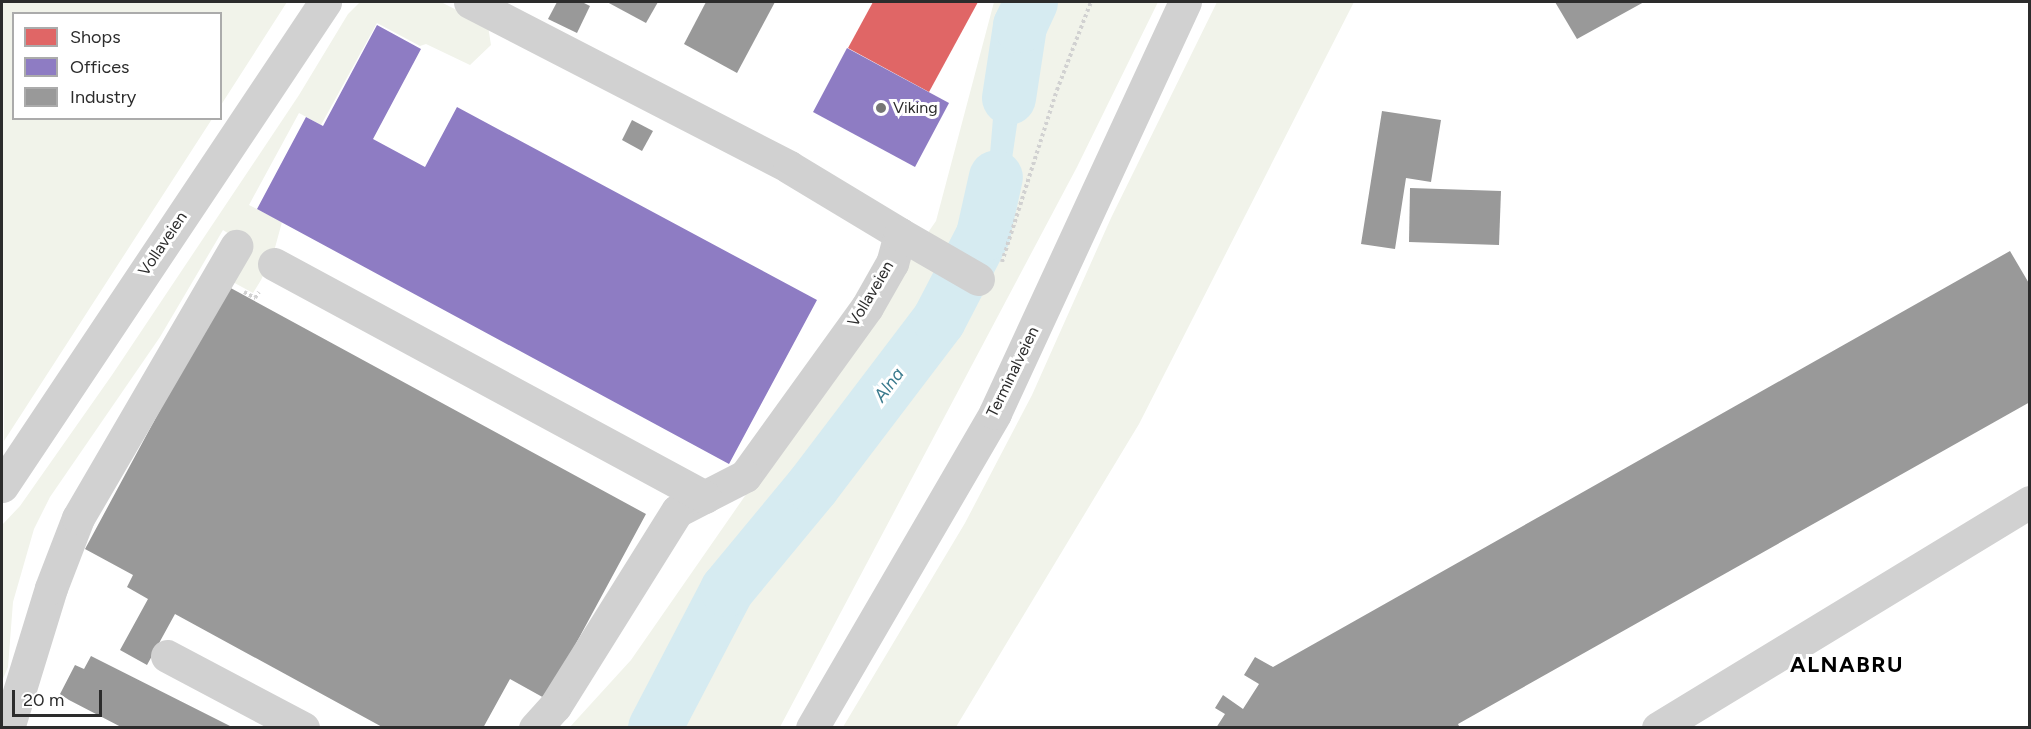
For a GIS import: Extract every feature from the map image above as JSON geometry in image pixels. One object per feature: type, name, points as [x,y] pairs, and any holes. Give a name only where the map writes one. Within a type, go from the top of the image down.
[{"type":"street","name":"Vollaveien","points":[[2,486],[325,2]]},
{"type":"street","points":[[470,2],[789,167],[896,249],[941,258],[989,273]]},
{"type":"street","name":"Terminalveien","points":[[812,728],[995,413],[1185,2]]},
{"type":"street","points":[[8,728],[51,588],[78,518],[236,246]]},
{"type":"street","name":"Vollaveien","points":[[535,728],[555,706],[677,511],[745,476],[867,307],[896,249]]},
{"type":"street","points":[[274,264],[705,497]]},
{"type":"street","points":[[1658,728],[2030,502]]},
{"type":"street","points":[[167,656],[303,728]]},
{"type":"path","points":[[989,273],[1091,2]]},
{"type":"shaded area","points":[[2,2],[287,2],[222,103],[222,12],[12,12],[12,120],[211,120],[4,441]]},
{"type":"shaded area","points":[[360,2],[441,2],[488,26],[491,45],[470,65],[426,44],[420,46],[377,23],[321,125],[299,113],[249,205],[282,222],[273,255],[261,280],[253,293],[231,281],[249,247],[223,230],[160,337],[50,497],[34,529],[13,602],[8,667],[2,681],[2,525],[20,506],[112,375],[299,95],[348,14]]},
{"type":"shaded area","points":[[994,2],[1158,2],[1077,167],[780,727],[569,728],[631,660],[936,221]]},
{"type":"shaded area","points":[[1217,2],[1354,2],[1139,424],[956,727],[843,727],[965,523],[1032,395],[1111,218]]},
{"type":"shaded area","points":[[1006,21],[1031,30],[1012,159],[989,253],[964,242],[990,154],[998,58]]},
{"type":"building: Shops","points":[[873,2],[978,2],[929,92],[848,48]]},
{"type":"building: Offices","points":[[377,25],[421,49],[373,139],[425,167],[457,107],[817,300],[729,464],[257,209],[306,117],[323,126]]},
{"type":"building: Offices","name":"Viking","points":[[847,48],[949,103],[915,167],[813,112]]},
{"type":"building: Industry","points":[[557,2],[582,2],[590,6],[577,33],[548,19]]},
{"type":"building: Industry","points":[[607,2],[658,2],[646,23]]},
{"type":"building: Industry","points":[[706,2],[775,2],[737,73],[684,44]]},
{"type":"building: Industry","points":[[1555,2],[1644,2],[1577,39]]},
{"type":"building: Industry","points":[[1382,111],[1441,120],[1431,182],[1406,178],[1395,249],[1361,244]]},
{"type":"building: Industry","points":[[632,120],[653,131],[642,151],[622,140]]},
{"type":"building: Industry","points":[[1410,188],[1501,191],[1499,245],[1409,242]]},
{"type":"building: Industry","points":[[2010,251],[2030,285],[2030,402],[1458,724],[1460,728],[1216,728],[1225,714],[1215,708],[1223,695],[1243,709],[1259,684],[1244,675],[1255,657],[1273,667]]},
{"type":"building: Industry","points":[[227,286],[646,514],[546,699],[510,679],[483,728],[384,728],[175,614],[147,665],[120,650],[148,599],[127,587],[133,575],[85,549]]},
{"type":"building: Industry","points":[[91,656],[234,728],[123,728],[60,694],[75,665],[84,669]]},
{"type":"waterway","name":"Alna","points":[[1009,98],[1020,26],[1031,2]]},
{"type":"waterway","name":"Alna","points":[[655,728],[727,590],[813,486],[939,320],[983,235],[996,177]]},
{"type":"place","name":"Viking","points":[[881,108]]},
{"type":"district","name":"ALNABRU","points":[[1847,665]]}]
